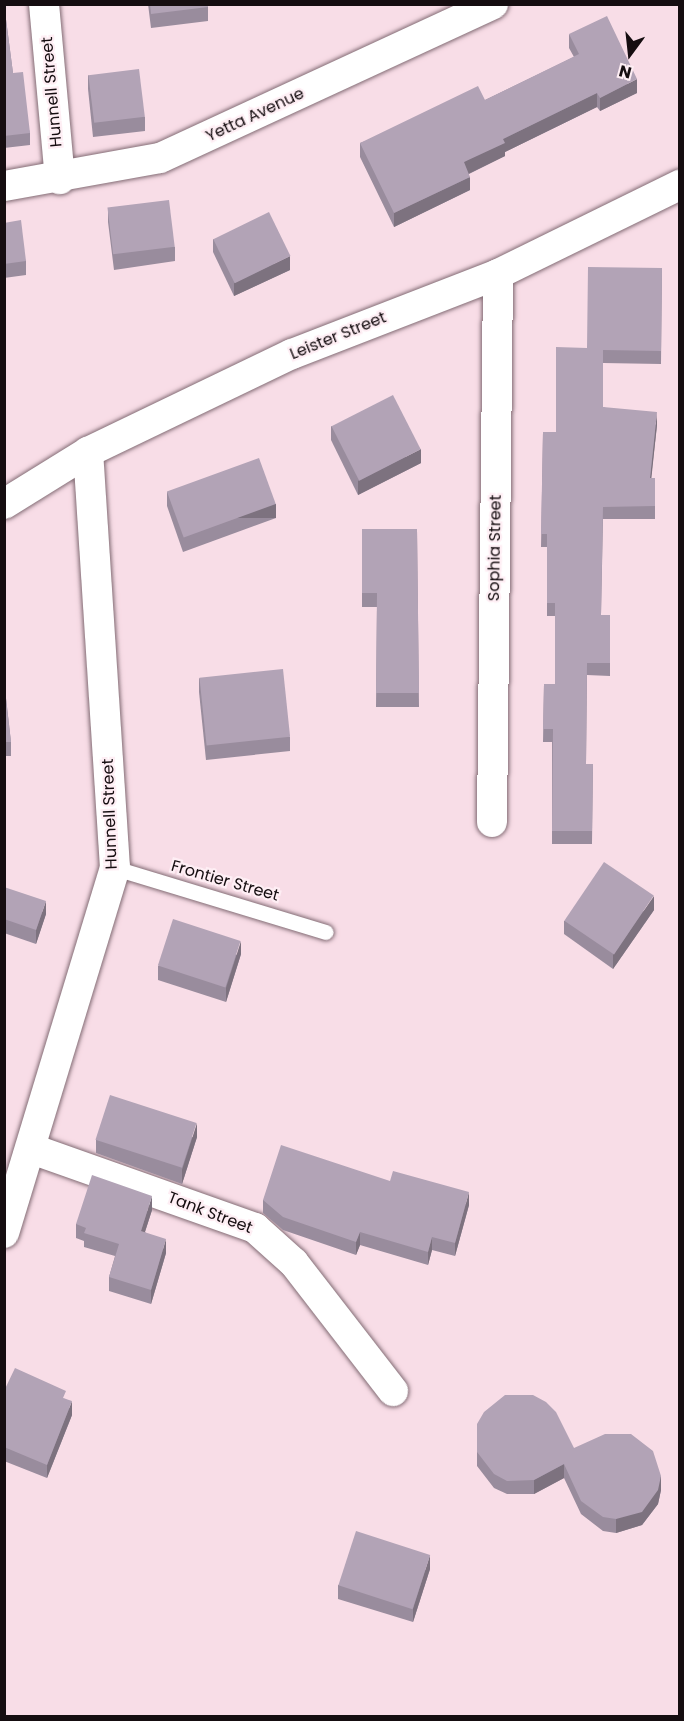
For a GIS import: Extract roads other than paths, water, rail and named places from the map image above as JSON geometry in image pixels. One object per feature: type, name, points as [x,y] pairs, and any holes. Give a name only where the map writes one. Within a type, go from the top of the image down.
[{"type":"street","name":"Hunnell Street","points":[[44,4],[60,179]]},
{"type":"street","name":"Yetta Avenue","points":[[4,186],[60,179],[160,158],[492,4]]},
{"type":"street","name":"Leister Street","points":[[4,504],[88,452],[292,354],[498,274],[680,185]]},
{"type":"street","name":"Sophia Street","points":[[492,822],[498,274]]},
{"type":"street","name":"Hunnell Street","points":[[4,1233],[32,1149],[115,868],[88,452]]},
{"type":"street","name":"Tank Street","points":[[32,1149],[255,1228],[294,1263],[393,1391]]},
{"type":"lane","name":"Frontier Street","points":[[115,868],[325,932]]}]
